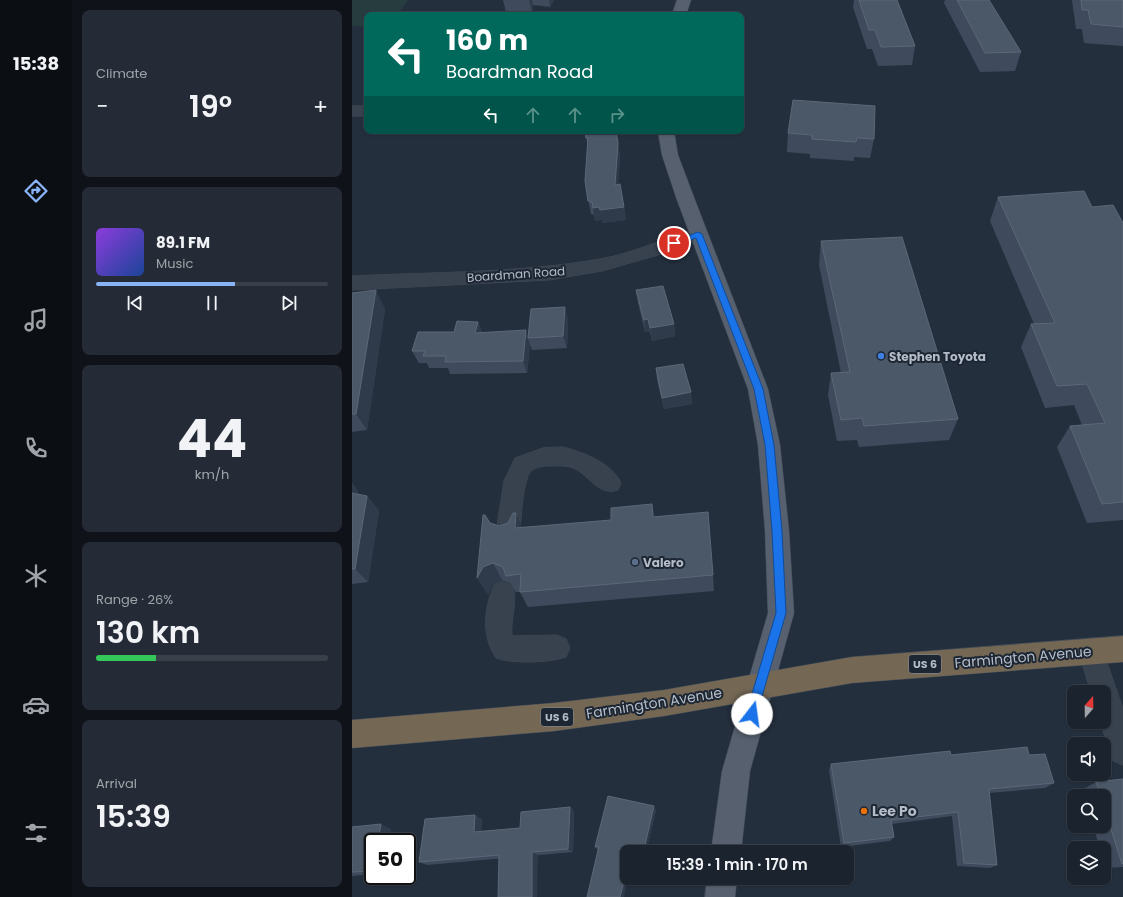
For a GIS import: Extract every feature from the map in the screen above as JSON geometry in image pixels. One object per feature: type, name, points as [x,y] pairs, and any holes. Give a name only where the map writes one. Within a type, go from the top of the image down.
[{"type":"highway","name":"Farmington Avenue","points":[[352,734],[554,717],[664,703],[852,670],[1123,649]]},
{"type":"main road","points":[[680,12],[684,0]]},
{"type":"main road","points":[[666,134],[670,155],[698,234],[758,389],[769,445],[777,531],[781,613],[736,771],[727,845]]},
{"type":"main road","points":[[720,897],[721,885]]},
{"type":"street","points":[[352,111],[364,111]]},
{"type":"street","name":"Boardman Road","points":[[352,283],[549,273],[602,265],[659,249],[698,234]]},
{"type":"street","points":[[508,532],[515,481],[523,465],[533,460],[543,457],[563,456],[581,461],[610,483]]},
{"type":"street","points":[[503,593],[499,633],[500,644],[505,649],[557,648]]},
{"type":"street","points":[[1091,651],[1123,751]]},
{"type":"green space","points":[[352,0],[408,0],[399,12],[364,12],[364,27],[352,26]]},
{"type":"building","points":[[859,0],[897,0],[915,46],[881,47],[875,30],[869,30]]},
{"type":"building","points":[[957,0],[989,0],[1021,52],[985,53]]},
{"type":"building","points":[[1081,0],[1123,0],[1123,27],[1091,24],[1088,10],[1082,10]]},
{"type":"building","points":[[793,100],[875,106],[874,139],[857,138],[856,142],[812,139],[812,135],[788,133]]},
{"type":"building","points":[[585,134],[616,134],[618,143],[615,185],[620,184],[624,207],[600,210],[599,207],[593,208],[592,202],[588,201],[585,181],[588,138],[586,138]]},
{"type":"building","points":[[1084,191],[1092,207],[1113,205],[1123,223],[1123,502],[1102,504],[1070,426],[1105,423],[1087,384],[1057,386],[1031,324],[1055,323],[998,197]]},
{"type":"building","name":"Stephen Toyota","points":[[902,237],[958,419],[864,426],[862,418],[841,420],[831,373],[850,372],[821,241]]},
{"type":"building","points":[[663,286],[674,324],[650,328],[648,319],[644,320],[636,290]]},
{"type":"building","points":[[376,290],[356,414],[352,414],[352,293]]},
{"type":"building","points":[[565,307],[563,336],[528,338],[531,309]]},
{"type":"building","points":[[457,321],[478,322],[475,333],[526,330],[523,361],[445,362],[446,356],[423,356],[425,351],[412,351],[418,332],[454,332]]},
{"type":"building","points":[[683,364],[691,392],[662,398],[656,368]]},
{"type":"building","points":[[352,493],[367,496],[355,569],[352,569]]},
{"type":"building","points":[[652,504],[653,517],[708,512],[713,575],[520,592],[521,574],[506,576],[503,567],[493,563],[483,567],[477,578],[483,515],[485,515],[490,523],[499,526],[508,523],[513,513],[516,513],[515,528],[611,520],[611,508]]},
{"type":"building","points":[[1027,747],[1029,755],[1045,754],[1054,783],[989,789],[997,865],[964,863],[958,812],[891,820],[894,837],[844,843],[831,764],[950,751],[951,755]]},
{"type":"building","points":[[1123,779],[1122,864],[1111,829],[1111,789],[1098,789],[1096,782]]},
{"type":"building","points":[[608,796],[654,806],[645,845],[620,845],[620,885],[623,885],[620,897],[587,897],[599,846],[595,847]]},
{"type":"building","points":[[570,807],[568,849],[532,852],[532,897],[498,897],[499,855],[419,862],[425,819],[475,815],[474,832],[520,828],[521,812]]},
{"type":"building","points":[[381,824],[380,833],[364,833],[364,871],[352,872],[352,827]]},
{"type":"place","name":"Stephen Toyota","points":[[881,356]]},
{"type":"place","name":"Valero","points":[[635,562]]},
{"type":"place","name":"Lee Po","points":[[864,811]]},
{"type":"route","points":[[674,243],[698,234],[758,389],[769,445],[777,531],[781,613],[752,714]]}]
